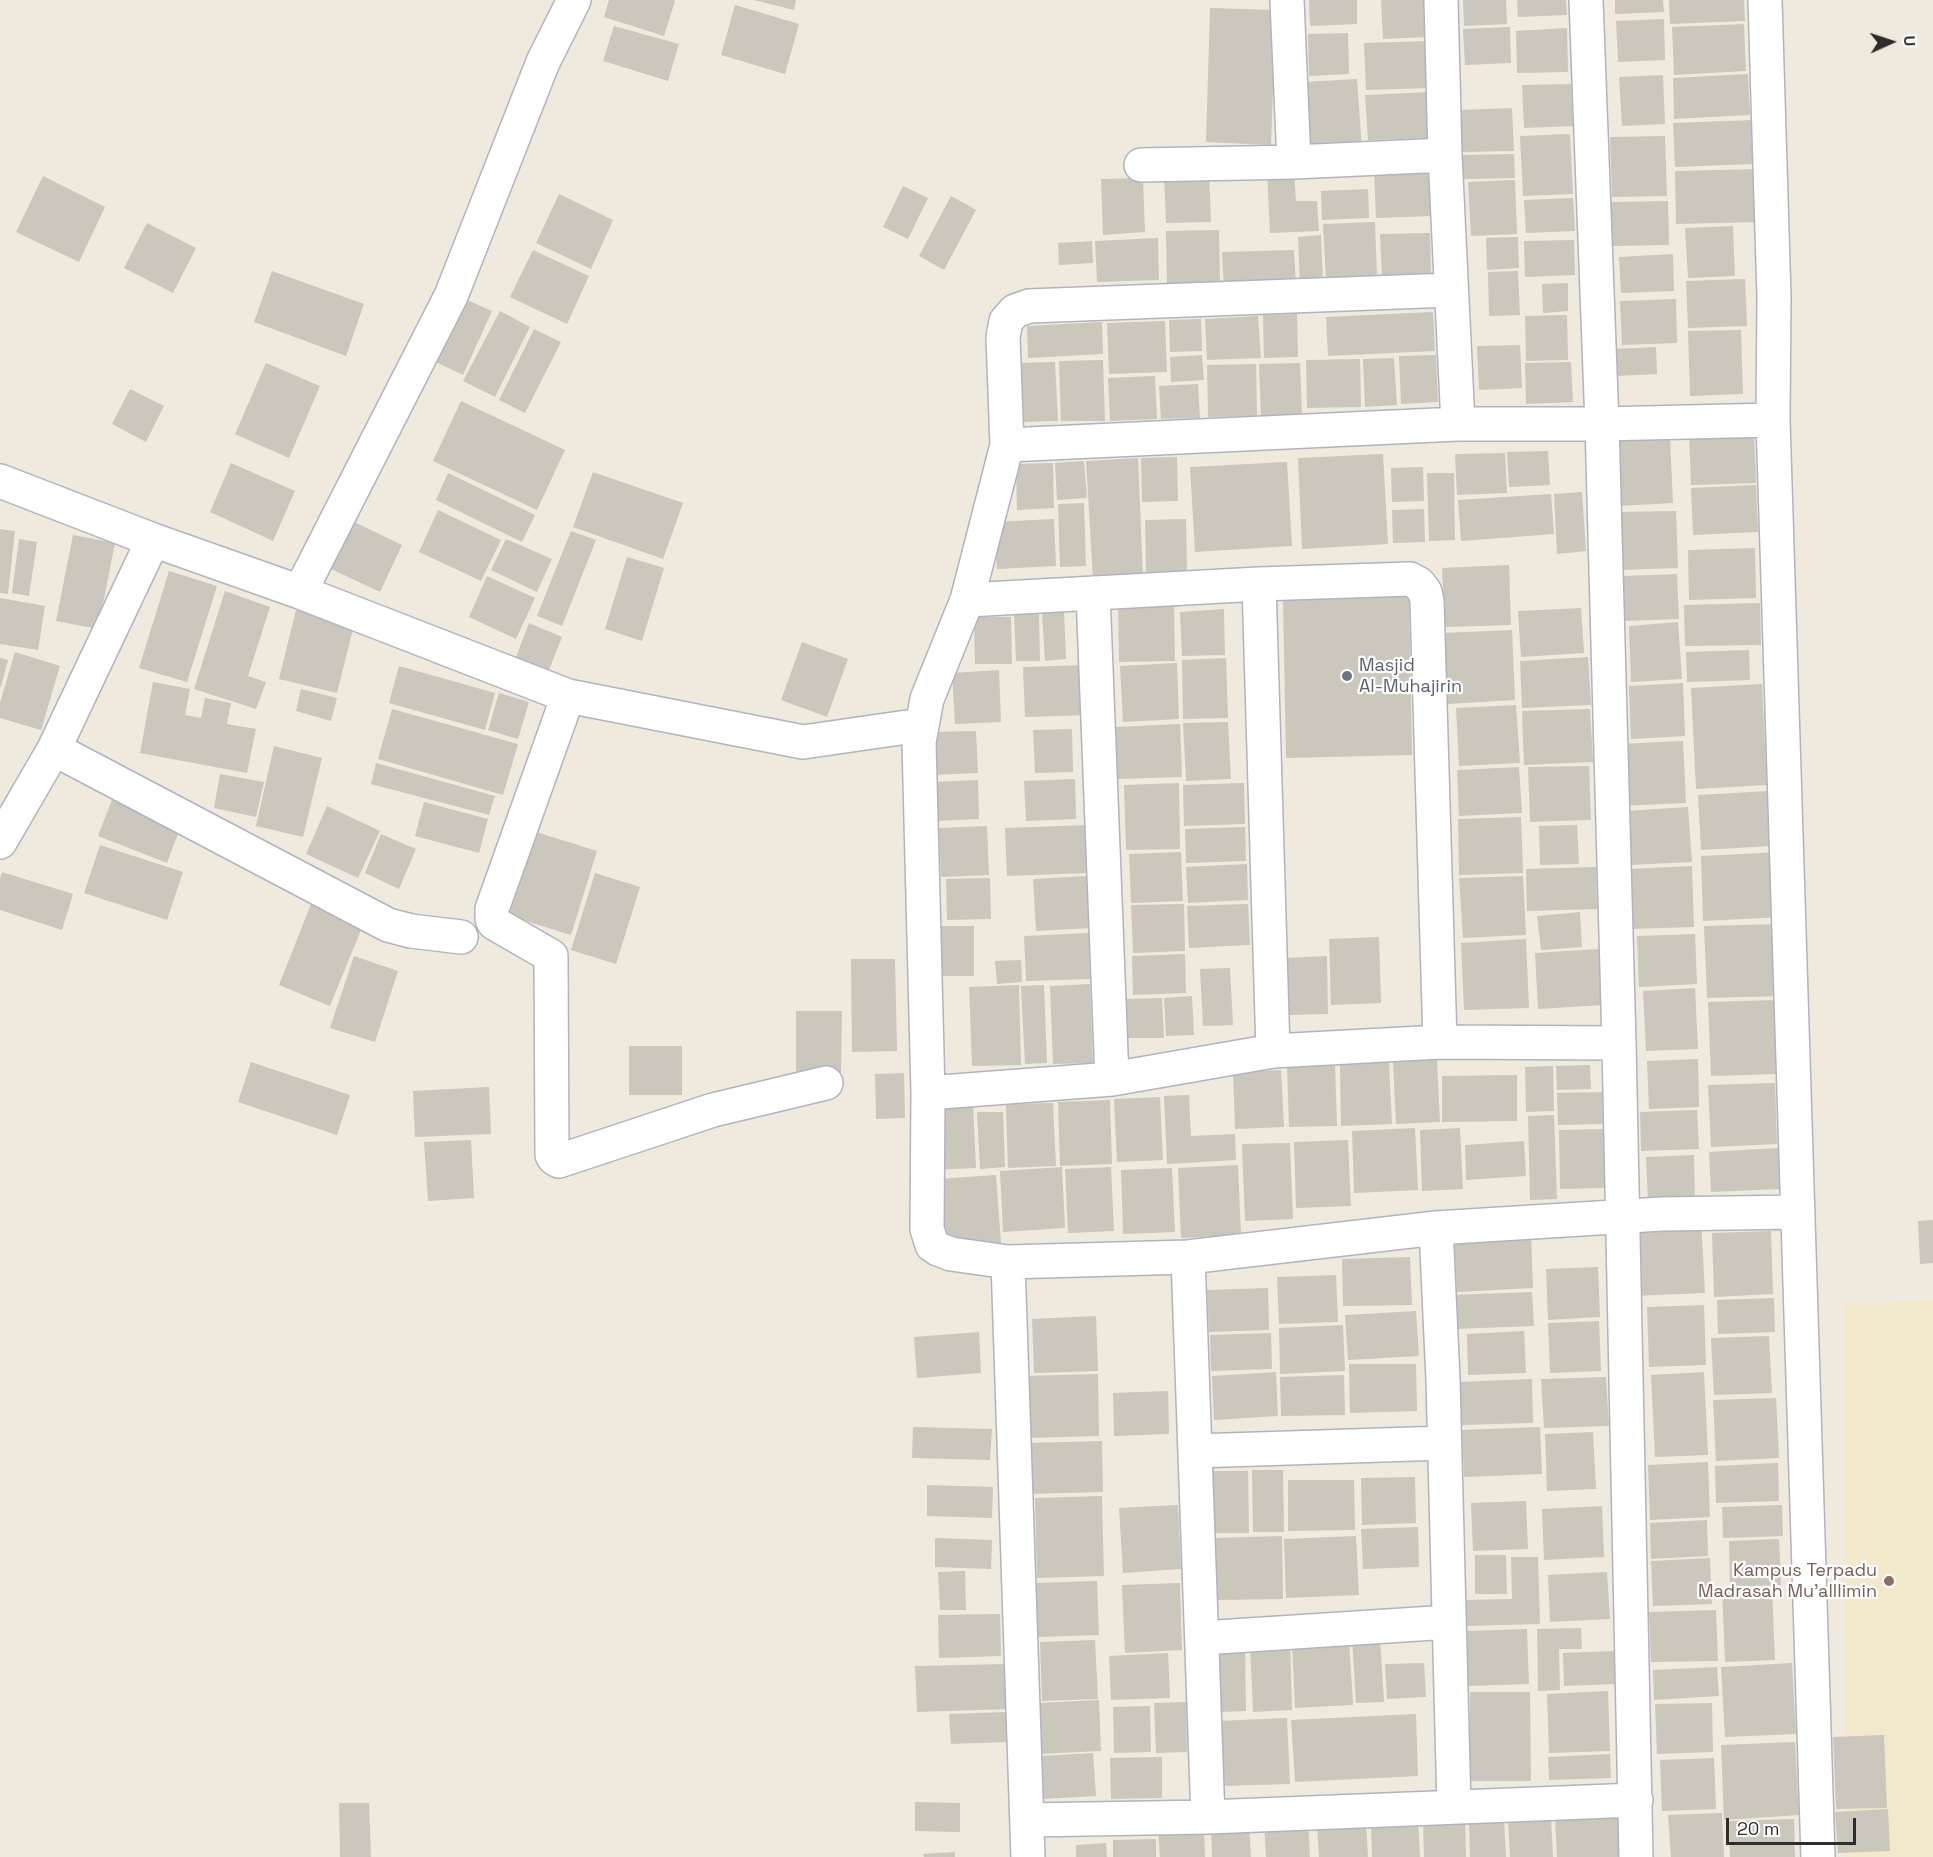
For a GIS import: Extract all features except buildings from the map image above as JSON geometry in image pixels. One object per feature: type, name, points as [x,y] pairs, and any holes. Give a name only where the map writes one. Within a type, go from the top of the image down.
[{"type":"street","points":[[300,592],[451,296],[543,62],[574,0]]},
{"type":"street","points":[[1287,0],[1294,162]]},
{"type":"street","points":[[1441,0],[1450,290],[1458,424]]},
{"type":"street","points":[[1586,0],[1602,424],[1619,1043],[1636,1857]]},
{"type":"street","points":[[1765,0],[1774,297],[1773,420],[1818,1857]]},
{"type":"street","points":[[1141,165],[1294,162],[1445,154]]},
{"type":"street","points":[[1450,290],[1029,306],[1015,311],[1006,321],[1002,337],[1007,444],[967,600],[927,699],[921,725],[928,1093],[927,1229],[932,1245],[951,1254],[1008,1262],[1188,1257],[1436,1228],[1662,1214],[1798,1212]]},
{"type":"street","points":[[1007,444],[1458,424],[1602,424],[1773,420]]},
{"type":"street","points":[[0,481],[153,540],[300,592],[568,696],[803,742],[921,725]]},
{"type":"street","points":[[0,842],[54,749],[153,540]]},
{"type":"street","points":[[967,600],[1259,584],[1410,579],[1419,584],[1425,592],[1428,613],[1440,1042]]},
{"type":"street","points":[[1259,584],[1273,1051]]},
{"type":"street","points":[[1093,593],[1112,1079]]},
{"type":"street","points":[[568,696],[492,909],[494,923],[551,956],[552,1155],[559,1161],[713,1110],[826,1083]]},
{"type":"street","points":[[54,749],[388,925],[411,931],[461,937]]},
{"type":"street","points":[[928,1093],[1112,1079],[1273,1051],[1440,1042],[1619,1043]]},
{"type":"street","points":[[1436,1228],[1454,1807]]},
{"type":"street","points":[[1188,1257],[1208,1817]]},
{"type":"street","points":[[1008,1262],[1028,1857]]},
{"type":"street","points":[[1195,1451],[1444,1443]]},
{"type":"street","points":[[1202,1638],[1449,1622]]},
{"type":"street","points":[[1027,1820],[1208,1817],[1636,1800]]},
{"type":"shaded area","name":"Kampus Terpadu Madrasah Mu'alllimin","points":[[1933,1300],[1933,1857],[1846,1857],[1844,1305]]},
{"type":"place","name":"Masjid Al-Muhajirin","points":[[1347,676]]},
{"type":"place","name":"Kampus Terpadu Madrasah Mu'alllimin","points":[[1889,1581]]}]
